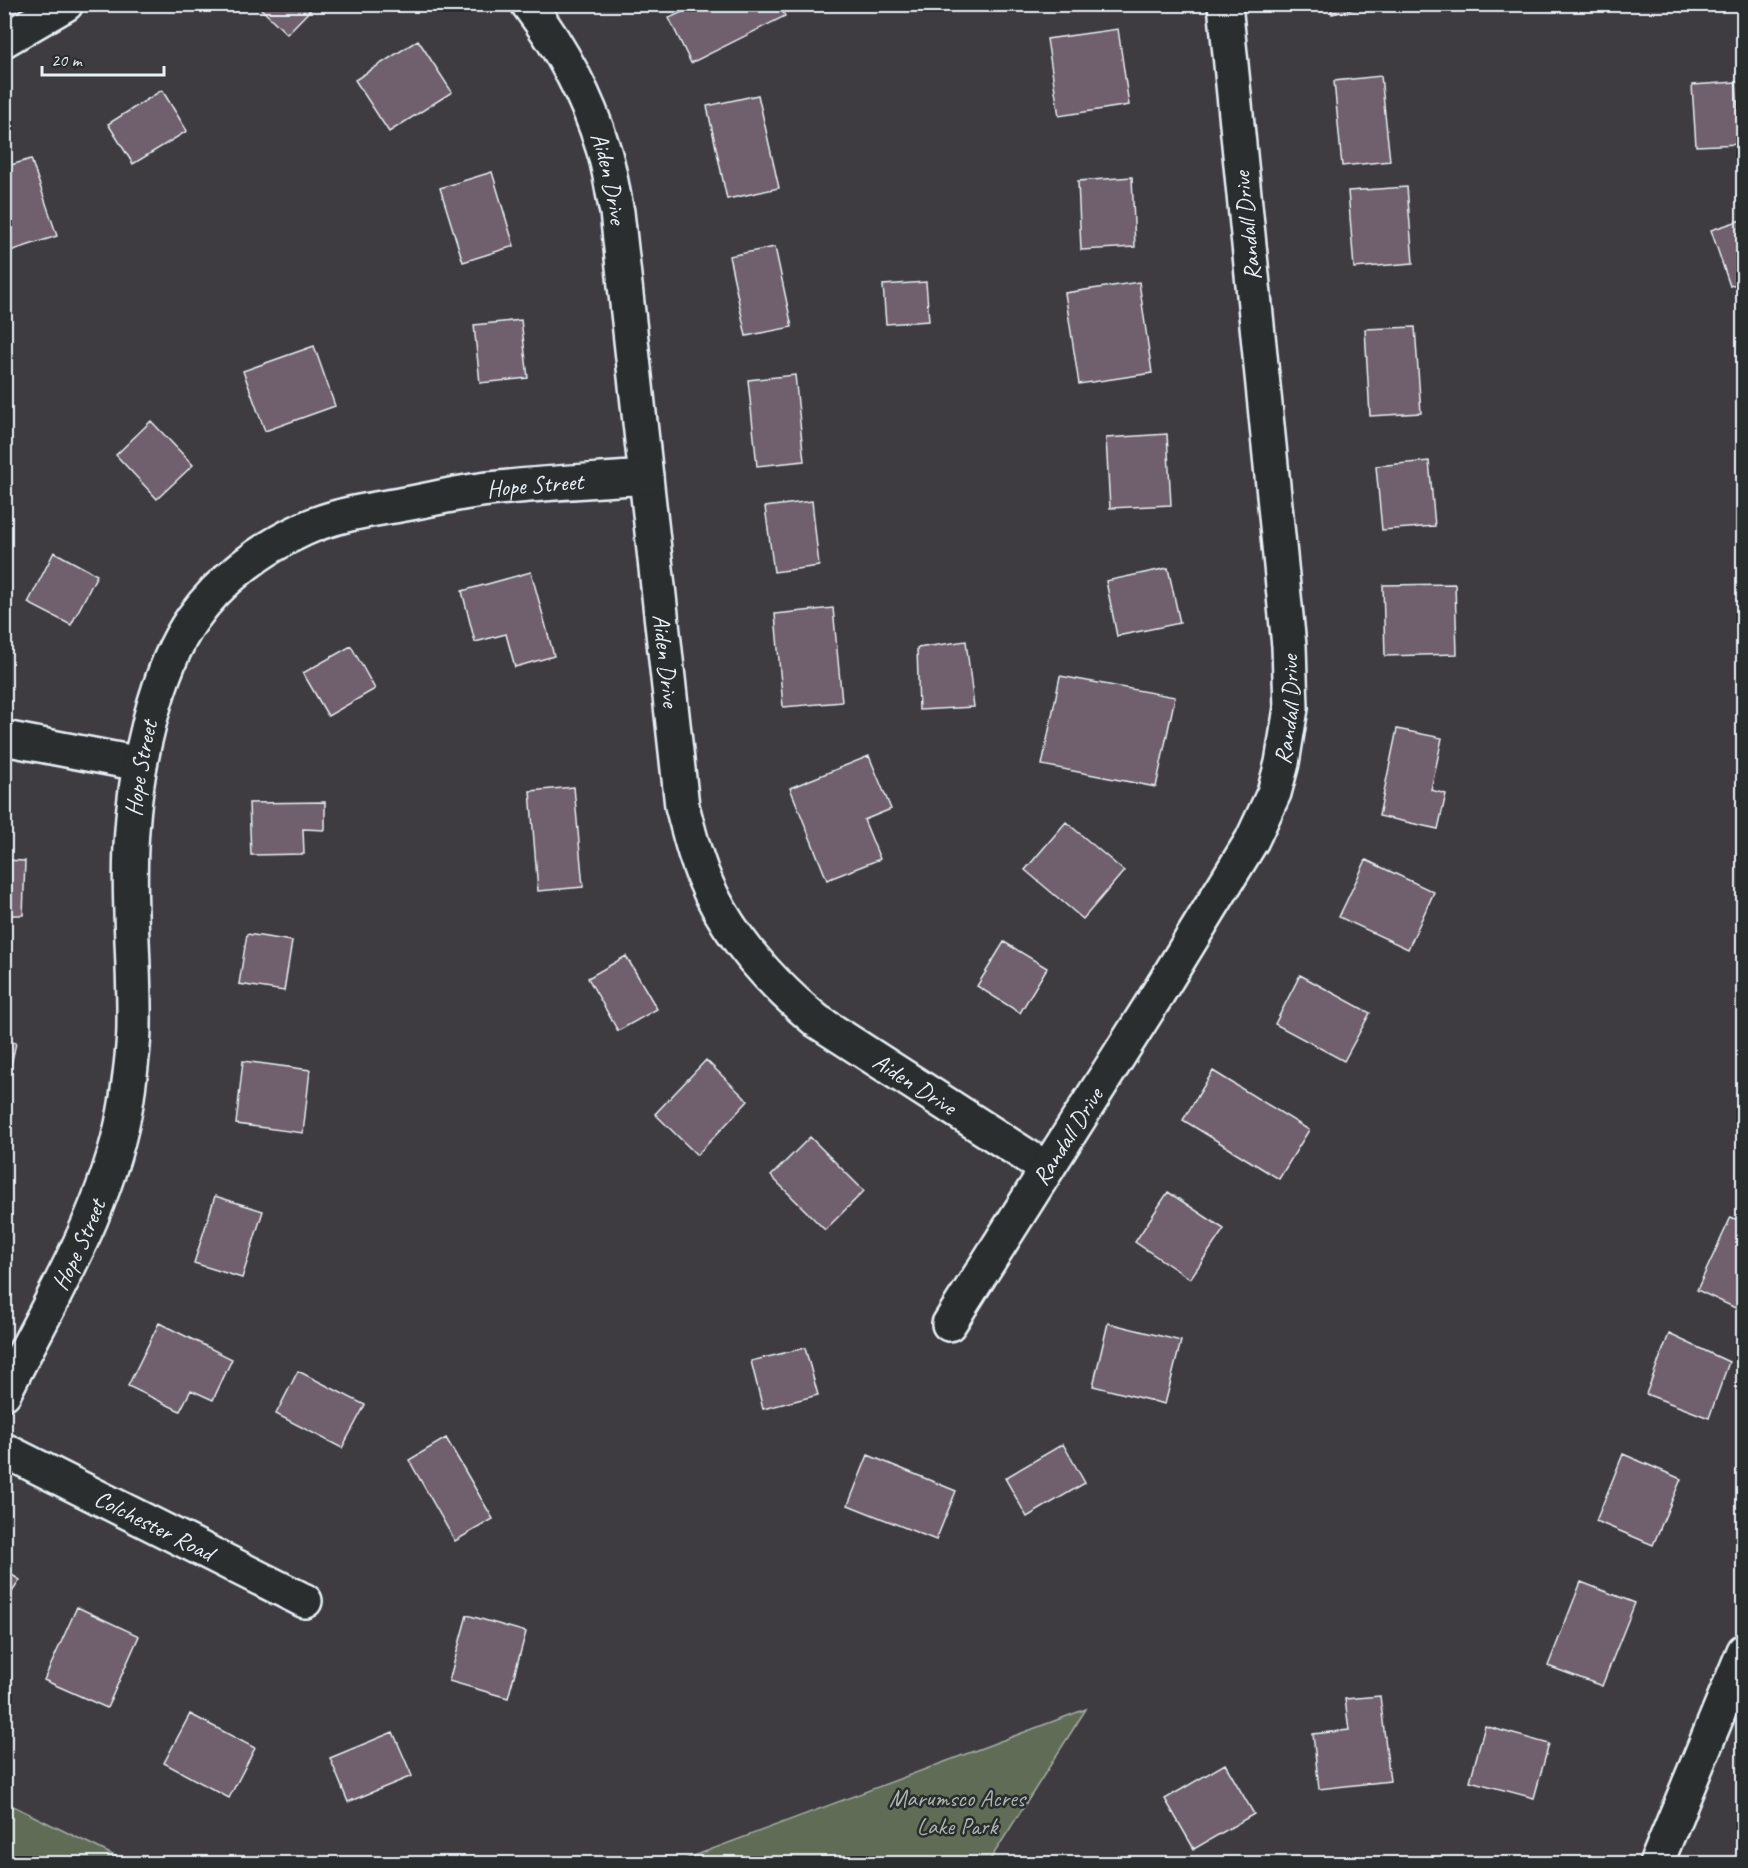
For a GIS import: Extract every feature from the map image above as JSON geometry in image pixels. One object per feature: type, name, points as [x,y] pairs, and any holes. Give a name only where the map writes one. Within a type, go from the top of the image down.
[{"type":"street","points":[[4,40],[66,4]]},
{"type":"street","name":"Aiden Drive","points":[[528,4],[551,34],[582,89],[604,149],[617,212],[682,806],[697,860],[715,902],[752,959],[808,1014],[1047,1169]]},
{"type":"street","name":"Randall Drive","points":[[949,1324],[1252,840],[1274,793],[1288,733],[1291,708],[1289,646],[1225,4]]},
{"type":"street","name":"Hope Street","points":[[4,1393],[83,1236],[110,1169],[126,1100],[134,1029],[131,849],[140,764],[155,702],[181,638],[193,618],[227,580],[260,554],[304,529],[343,515],[488,489],[646,477]]},
{"type":"street","points":[[4,738],[140,764]]},
{"type":"street","name":"Colchester Road","points":[[4,1450],[305,1601]]},
{"type":"street","points":[[1656,1863],[1743,1652]]},
{"type":"green space","name":"Marumsco Acres Lake Park","points":[[1086,1709],[988,1863],[675,1863]]},
{"type":"green space","points":[[5,1802],[129,1863],[5,1863]]},
{"type":"building","points":[[256,4],[316,4],[287,34]]},
{"type":"building","points":[[692,4],[779,4],[785,16],[691,63],[669,18],[693,7]]},
{"type":"building","points":[[1330,4],[1375,4],[1332,14]]},
{"type":"building","points":[[1681,4],[1728,4],[1728,8],[1682,12]]},
{"type":"building","points":[[1118,29],[1129,105],[1059,116],[1047,39]]},
{"type":"building","points":[[418,40],[452,92],[389,132],[355,80]]},
{"type":"building","points":[[1381,76],[1390,161],[1342,166],[1334,81]]},
{"type":"building","points":[[1736,82],[1740,144],[1696,146],[1692,85]]},
{"type":"building","points":[[162,90],[187,131],[133,164],[108,124]]},
{"type":"building","points":[[758,95],[779,188],[727,199],[707,106]]},
{"type":"building","points":[[31,159],[57,236],[4,253],[4,167]]},
{"type":"building","points":[[492,172],[514,246],[463,262],[440,188]]},
{"type":"building","points":[[1132,177],[1135,247],[1081,250],[1078,181]]},
{"type":"building","points":[[1407,187],[1413,263],[1354,268],[1348,191]]},
{"type":"building","points":[[1744,219],[1744,282],[1730,286],[1711,230]]},
{"type":"building","points":[[775,247],[792,327],[746,336],[729,256]]},
{"type":"building","points":[[926,282],[929,321],[886,324],[883,285]]},
{"type":"building","points":[[1139,282],[1152,373],[1079,384],[1065,293]]},
{"type":"building","points":[[521,320],[528,378],[480,383],[474,325]]},
{"type":"building","points":[[1415,327],[1421,413],[1370,416],[1365,329]]},
{"type":"building","points":[[314,346],[335,406],[265,431],[243,371]]},
{"type":"building","points":[[795,375],[804,461],[757,466],[748,380]]},
{"type":"building","points":[[151,421],[193,465],[157,499],[116,455]]},
{"type":"building","points":[[1167,434],[1171,505],[1110,508],[1106,438]]},
{"type":"building","points":[[1429,461],[1435,526],[1382,530],[1376,466]]},
{"type":"building","points":[[812,501],[819,566],[774,572],[765,507]]},
{"type":"building","points":[[54,552],[97,575],[71,625],[28,603]]},
{"type":"building","points":[[1168,568],[1180,623],[1117,636],[1106,581]]},
{"type":"building","points":[[531,572],[554,656],[515,667],[506,634],[475,642],[462,591]]},
{"type":"building","points":[[1455,584],[1457,654],[1385,656],[1383,585]]},
{"type":"building","points":[[833,608],[842,702],[783,707],[775,614]]},
{"type":"building","points":[[966,641],[974,707],[919,710],[917,648]]},
{"type":"building","points":[[351,646],[375,689],[328,716],[303,673]]},
{"type":"building","points":[[1060,676],[1175,697],[1156,787],[1042,765]]},
{"type":"building","points":[[1397,729],[1442,738],[1431,790],[1446,794],[1438,829],[1379,816]]},
{"type":"building","points":[[869,756],[891,809],[864,820],[880,859],[827,880],[790,788]]},
{"type":"building","points":[[574,787],[583,887],[538,891],[530,791]]},
{"type":"building","points":[[325,802],[325,830],[303,829],[304,854],[251,855],[249,803]]},
{"type":"building","points":[[1066,822],[1124,871],[1083,919],[1025,870]]},
{"type":"building","points":[[4,860],[25,861],[23,915],[4,915]]},
{"type":"building","points":[[1366,860],[1434,892],[1408,949],[1339,917]]},
{"type":"building","points":[[247,934],[292,941],[284,991],[239,984]]},
{"type":"building","points":[[1004,942],[1047,968],[1020,1013],[977,986]]},
{"type":"building","points":[[626,956],[657,1009],[618,1031],[588,978]]},
{"type":"building","points":[[1300,975],[1370,1013],[1344,1061],[1275,1024]]},
{"type":"building","points":[[4,1040],[16,1043],[4,1095]]},
{"type":"building","points":[[706,1060],[748,1101],[697,1155],[655,1114]]},
{"type":"building","points":[[243,1061],[310,1070],[303,1133],[236,1124]]},
{"type":"building","points":[[1213,1071],[1309,1130],[1279,1179],[1183,1120]]},
{"type":"building","points":[[810,1137],[864,1191],[825,1230],[771,1176]]},
{"type":"building","points":[[1168,1192],[1224,1229],[1190,1279],[1135,1242]]},
{"type":"building","points":[[215,1196],[263,1211],[242,1278],[194,1263]]},
{"type":"building","points":[[1731,1217],[1744,1223],[1744,1312],[1697,1290]]},
{"type":"building","points":[[159,1323],[232,1359],[213,1400],[191,1390],[180,1411],[128,1386]]},
{"type":"building","points":[[1108,1323],[1181,1341],[1165,1404],[1093,1386]]},
{"type":"building","points":[[1669,1334],[1729,1362],[1709,1418],[1646,1394]]},
{"type":"building","points":[[805,1348],[818,1395],[763,1409],[751,1361]]},
{"type":"building","points":[[298,1371],[365,1405],[342,1448],[276,1414]]},
{"type":"building","points":[[446,1438],[493,1519],[455,1541],[409,1460]]},
{"type":"building","points":[[1063,1444],[1085,1483],[1027,1517],[1005,1478]]},
{"type":"building","points":[[1623,1454],[1681,1479],[1653,1545],[1596,1521]]},
{"type":"building","points":[[868,1455],[956,1491],[936,1540],[848,1505]]},
{"type":"building","points":[[4,1570],[20,1580],[4,1604]]},
{"type":"building","points":[[1581,1582],[1635,1603],[1602,1686],[1548,1666]]},
{"type":"building","points":[[77,1607],[139,1636],[107,1708],[44,1680]]},
{"type":"building","points":[[467,1615],[526,1632],[508,1698],[449,1681]]},
{"type":"building","points":[[1380,1696],[1390,1781],[1319,1789],[1313,1734],[1349,1730],[1345,1699]]},
{"type":"building","points":[[190,1714],[255,1748],[229,1798],[164,1763]]},
{"type":"building","points":[[1485,1726],[1549,1744],[1534,1798],[1470,1781]]},
{"type":"building","points":[[393,1732],[412,1776],[348,1802],[330,1758]]},
{"type":"building","points":[[1225,1764],[1254,1814],[1194,1849],[1165,1799]]}]
